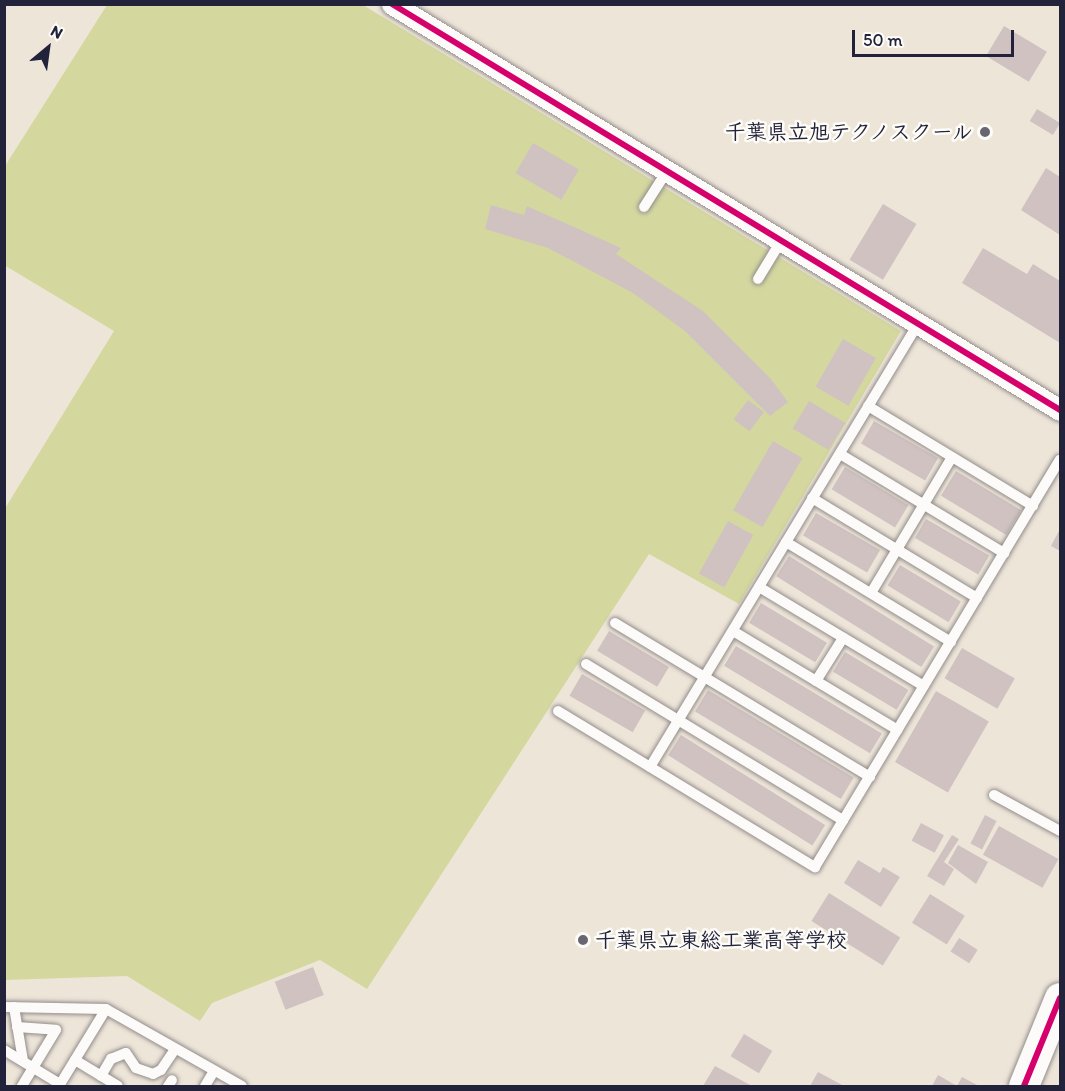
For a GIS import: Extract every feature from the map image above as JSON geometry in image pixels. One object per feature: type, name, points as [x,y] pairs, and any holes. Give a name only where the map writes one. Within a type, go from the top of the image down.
[{"type":"street","points":[[392,4],[1060,410]]},
{"type":"street","points":[[1024,1086],[1060,998]]},
{"type":"lane","points":[[644,207],[667,171]]},
{"type":"lane","points":[[758,279],[781,241]]},
{"type":"lane","points":[[650,767],[918,324]]},
{"type":"lane","points":[[868,406],[1033,506]]},
{"type":"lane","points":[[840,454],[1004,553]]},
{"type":"lane","points":[[871,593],[952,457]]},
{"type":"lane","points":[[558,711],[815,867],[1060,460]]},
{"type":"lane","points":[[812,498],[977,598]]},
{"type":"lane","points":[[786,542],[951,642]]},
{"type":"lane","points":[[759,587],[924,686]]},
{"type":"lane","points":[[615,623],[870,777]]},
{"type":"lane","points":[[733,631],[898,730]]},
{"type":"lane","points":[[816,681],[843,638]]},
{"type":"lane","points":[[586,664],[843,820]]},
{"type":"lane","points":[[994,795],[1060,831]]},
{"type":"lane","points":[[23,1061],[17,1027],[9,1007],[106,1008],[242,1086]]},
{"type":"lane","points":[[4,1050],[60,1085],[106,1008]]},
{"type":"lane","points":[[17,1027],[56,1030],[22,1086]]},
{"type":"lane","points":[[101,1076],[111,1059],[126,1053],[136,1068],[153,1074],[161,1070],[175,1049]]},
{"type":"lane","points":[[75,1060],[118,1086]]},
{"type":"lane","points":[[205,1086],[214,1071]]},
{"type":"green space","points":[[107,5],[363,5],[901,331],[739,604],[649,554],[367,989],[320,960],[212,1003],[200,1021],[127,976],[5,980],[4,510],[114,331],[4,265],[5,166]]},
{"type":"building","points":[[1004,26],[1047,52],[1029,82],[986,56]]},
{"type":"building","points":[[1037,109],[1060,123],[1053,135],[1030,121]]},
{"type":"building","points":[[533,143],[579,170],[561,200],[516,173]]},
{"type":"building","points":[[1046,168],[1060,177],[1060,235],[1021,210]]},
{"type":"building","points":[[883,204],[916,224],[883,280],[850,260]]},
{"type":"building","points":[[491,205],[524,215],[527,206],[621,248],[616,254],[703,311],[771,379],[788,402],[770,416],[686,332],[633,293],[548,248],[485,229]]},
{"type":"building","points":[[983,248],[1027,274],[1033,264],[1060,281],[1060,343],[962,283]]},
{"type":"building","points":[[843,339],[876,358],[848,406],[816,387]]},
{"type":"building","points":[[748,400],[764,412],[750,431],[734,419]]},
{"type":"building","points":[[809,401],[845,423],[829,450],[793,428]]},
{"type":"building","points":[[874,421],[938,458],[925,481],[861,444]]},
{"type":"building","points":[[773,441],[802,458],[762,527],[733,510]]},
{"type":"building","points":[[845,467],[908,505],[895,527],[832,489]]},
{"type":"building","points":[[956,471],[1021,510],[1006,535],[941,496]]},
{"type":"building","points":[[816,513],[880,550],[867,573],[803,536]]},
{"type":"building","points":[[926,519],[989,556],[978,575],[915,538]]},
{"type":"building","points":[[728,521],[753,535],[724,588],[699,573]]},
{"type":"building","points":[[1060,529],[1060,551],[1051,546]]},
{"type":"building","points":[[789,556],[934,647],[921,667],[776,576]]},
{"type":"building","points":[[900,565],[961,602],[948,622],[888,586]]},
{"type":"building","points":[[761,603],[827,643],[815,662],[749,623]]},
{"type":"building","points":[[609,631],[669,667],[657,687],[597,651]]},
{"type":"building","points":[[736,646],[882,734],[870,753],[724,666]]},
{"type":"building","points":[[962,648],[1015,678],[997,709],[944,678]]},
{"type":"building","points":[[845,652],[908,690],[897,710],[833,672]]},
{"type":"building","points":[[582,674],[645,710],[633,732],[570,696]]},
{"type":"building","points":[[708,690],[854,778],[841,799],[695,711]]},
{"type":"building","points":[[936,691],[989,722],[948,793],[895,762]]},
{"type":"building","points":[[681,735],[825,825],[812,845],[668,755]]},
{"type":"building","points":[[985,815],[997,821],[982,849],[970,844]]},
{"type":"building","points":[[921,823],[944,835],[935,853],[912,841]]},
{"type":"building","points":[[999,826],[1058,859],[1042,888],[983,855]]},
{"type":"building","points":[[952,835],[959,839],[944,862],[954,869],[944,886],[927,876]]},
{"type":"building","points":[[958,845],[988,862],[976,884],[948,863]]},
{"type":"building","points":[[858,860],[880,873],[883,867],[900,877],[881,907],[844,883]]},
{"type":"building","points":[[829,893],[900,938],[883,965],[812,921]]},
{"type":"building","points":[[930,894],[965,916],[947,945],[912,923]]},
{"type":"building","points":[[959,938],[978,950],[969,963],[951,952]]},
{"type":"building","points":[[313,967],[324,995],[285,1010],[275,982]]},
{"type":"building","points":[[744,1034],[772,1051],[759,1073],[731,1056]]},
{"type":"building","points":[[715,1066],[752,1086],[703,1086]]},
{"type":"building","points":[[818,1072],[844,1086],[810,1086]]},
{"type":"building","points":[[938,1075],[957,1086],[932,1086]]},
{"type":"building","points":[[962,1077],[979,1086],[957,1086]]},
{"type":"cycle path","points":[[392,4],[1060,410]]},
{"type":"cycle path","points":[[1024,1086],[1060,998]]},
{"type":"place","name":"千葉県立旭テクノスクール","points":[[985,132]]},
{"type":"place","name":"千葉県立東総工業高等学校","points":[[583,940]]}]
